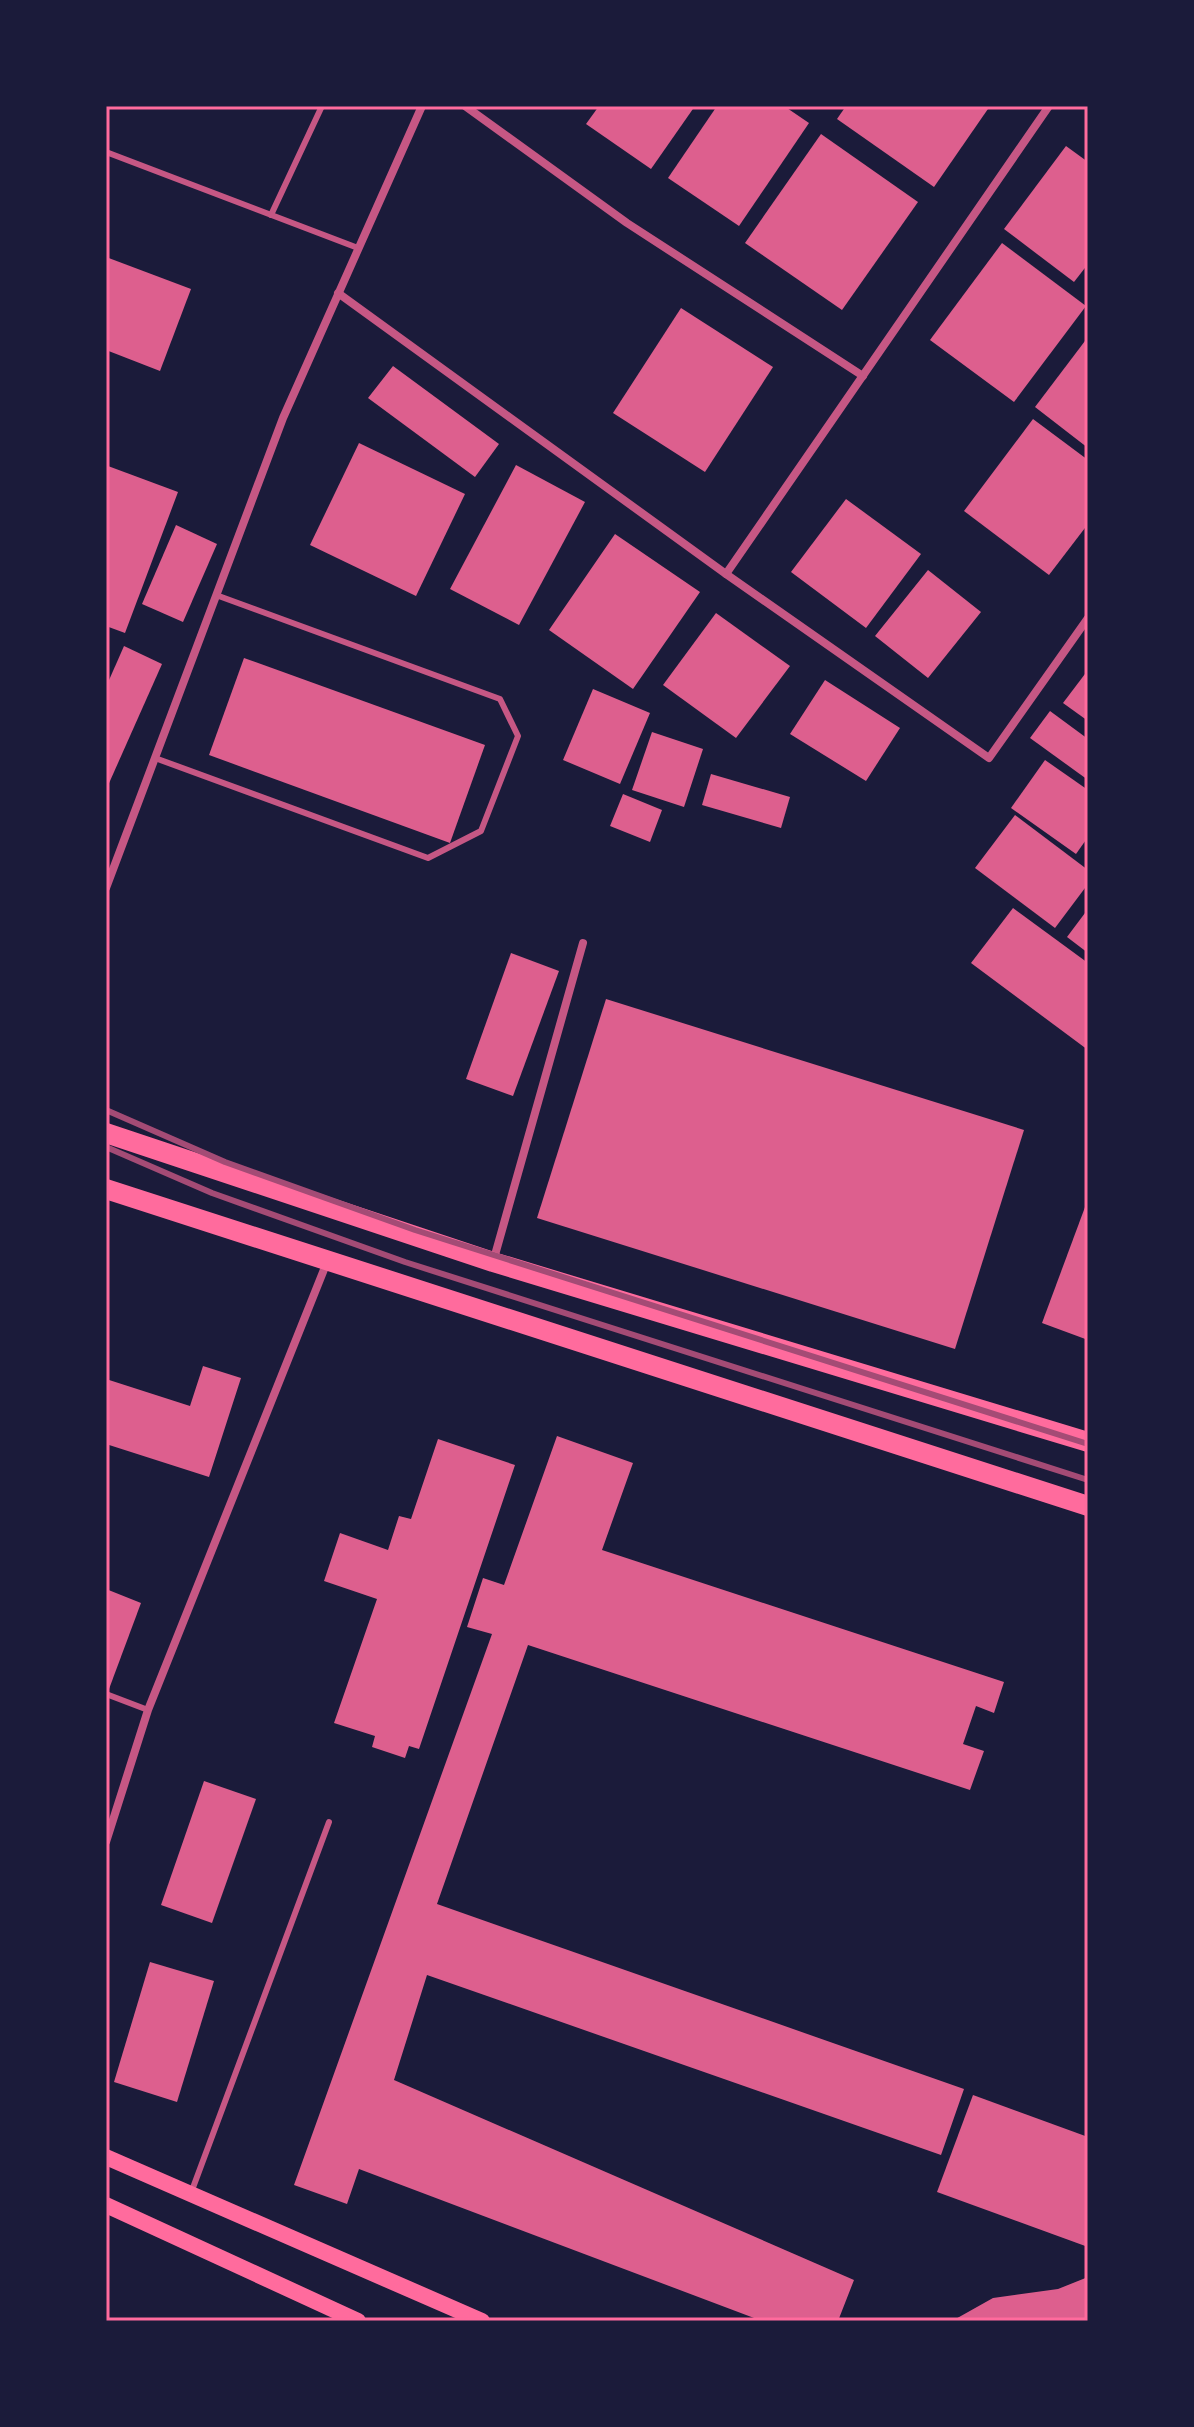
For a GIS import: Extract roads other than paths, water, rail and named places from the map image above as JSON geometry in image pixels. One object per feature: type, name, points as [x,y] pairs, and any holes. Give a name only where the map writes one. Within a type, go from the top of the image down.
[{"type":"main road","points":[[106,1133],[493,1262],[1088,1442]]},
{"type":"main road","points":[[106,1189],[1088,1506]]},
{"type":"main road","points":[[106,2157],[482,2321]]},
{"type":"main road","points":[[106,2205],[352,2320]]},
{"type":"street","points":[[106,888],[283,418],[422,106]]},
{"type":"street","points":[[465,106],[627,223],[863,376]]},
{"type":"street","points":[[726,574],[1049,106]]},
{"type":"street","points":[[338,293],[726,574],[989,758],[1088,618]]},
{"type":"street","points":[[493,1262],[583,943]]},
{"type":"street","points":[[106,1842],[148,1710],[327,1262]]},
{"type":"lane","points":[[271,215],[322,106]]},
{"type":"lane","points":[[106,152],[358,248]]},
{"type":"lane","points":[[155,758],[428,858],[481,831],[518,736],[500,699],[216,595]]},
{"type":"lane","points":[[106,1694],[148,1710]]},
{"type":"lane","points":[[191,2193],[329,1822]]},
{"type":"railway","points":[[106,1110],[225,1162],[415,1230],[1088,1444]]},
{"type":"railway","points":[[106,1147],[212,1193],[405,1262],[1088,1480]]}]
